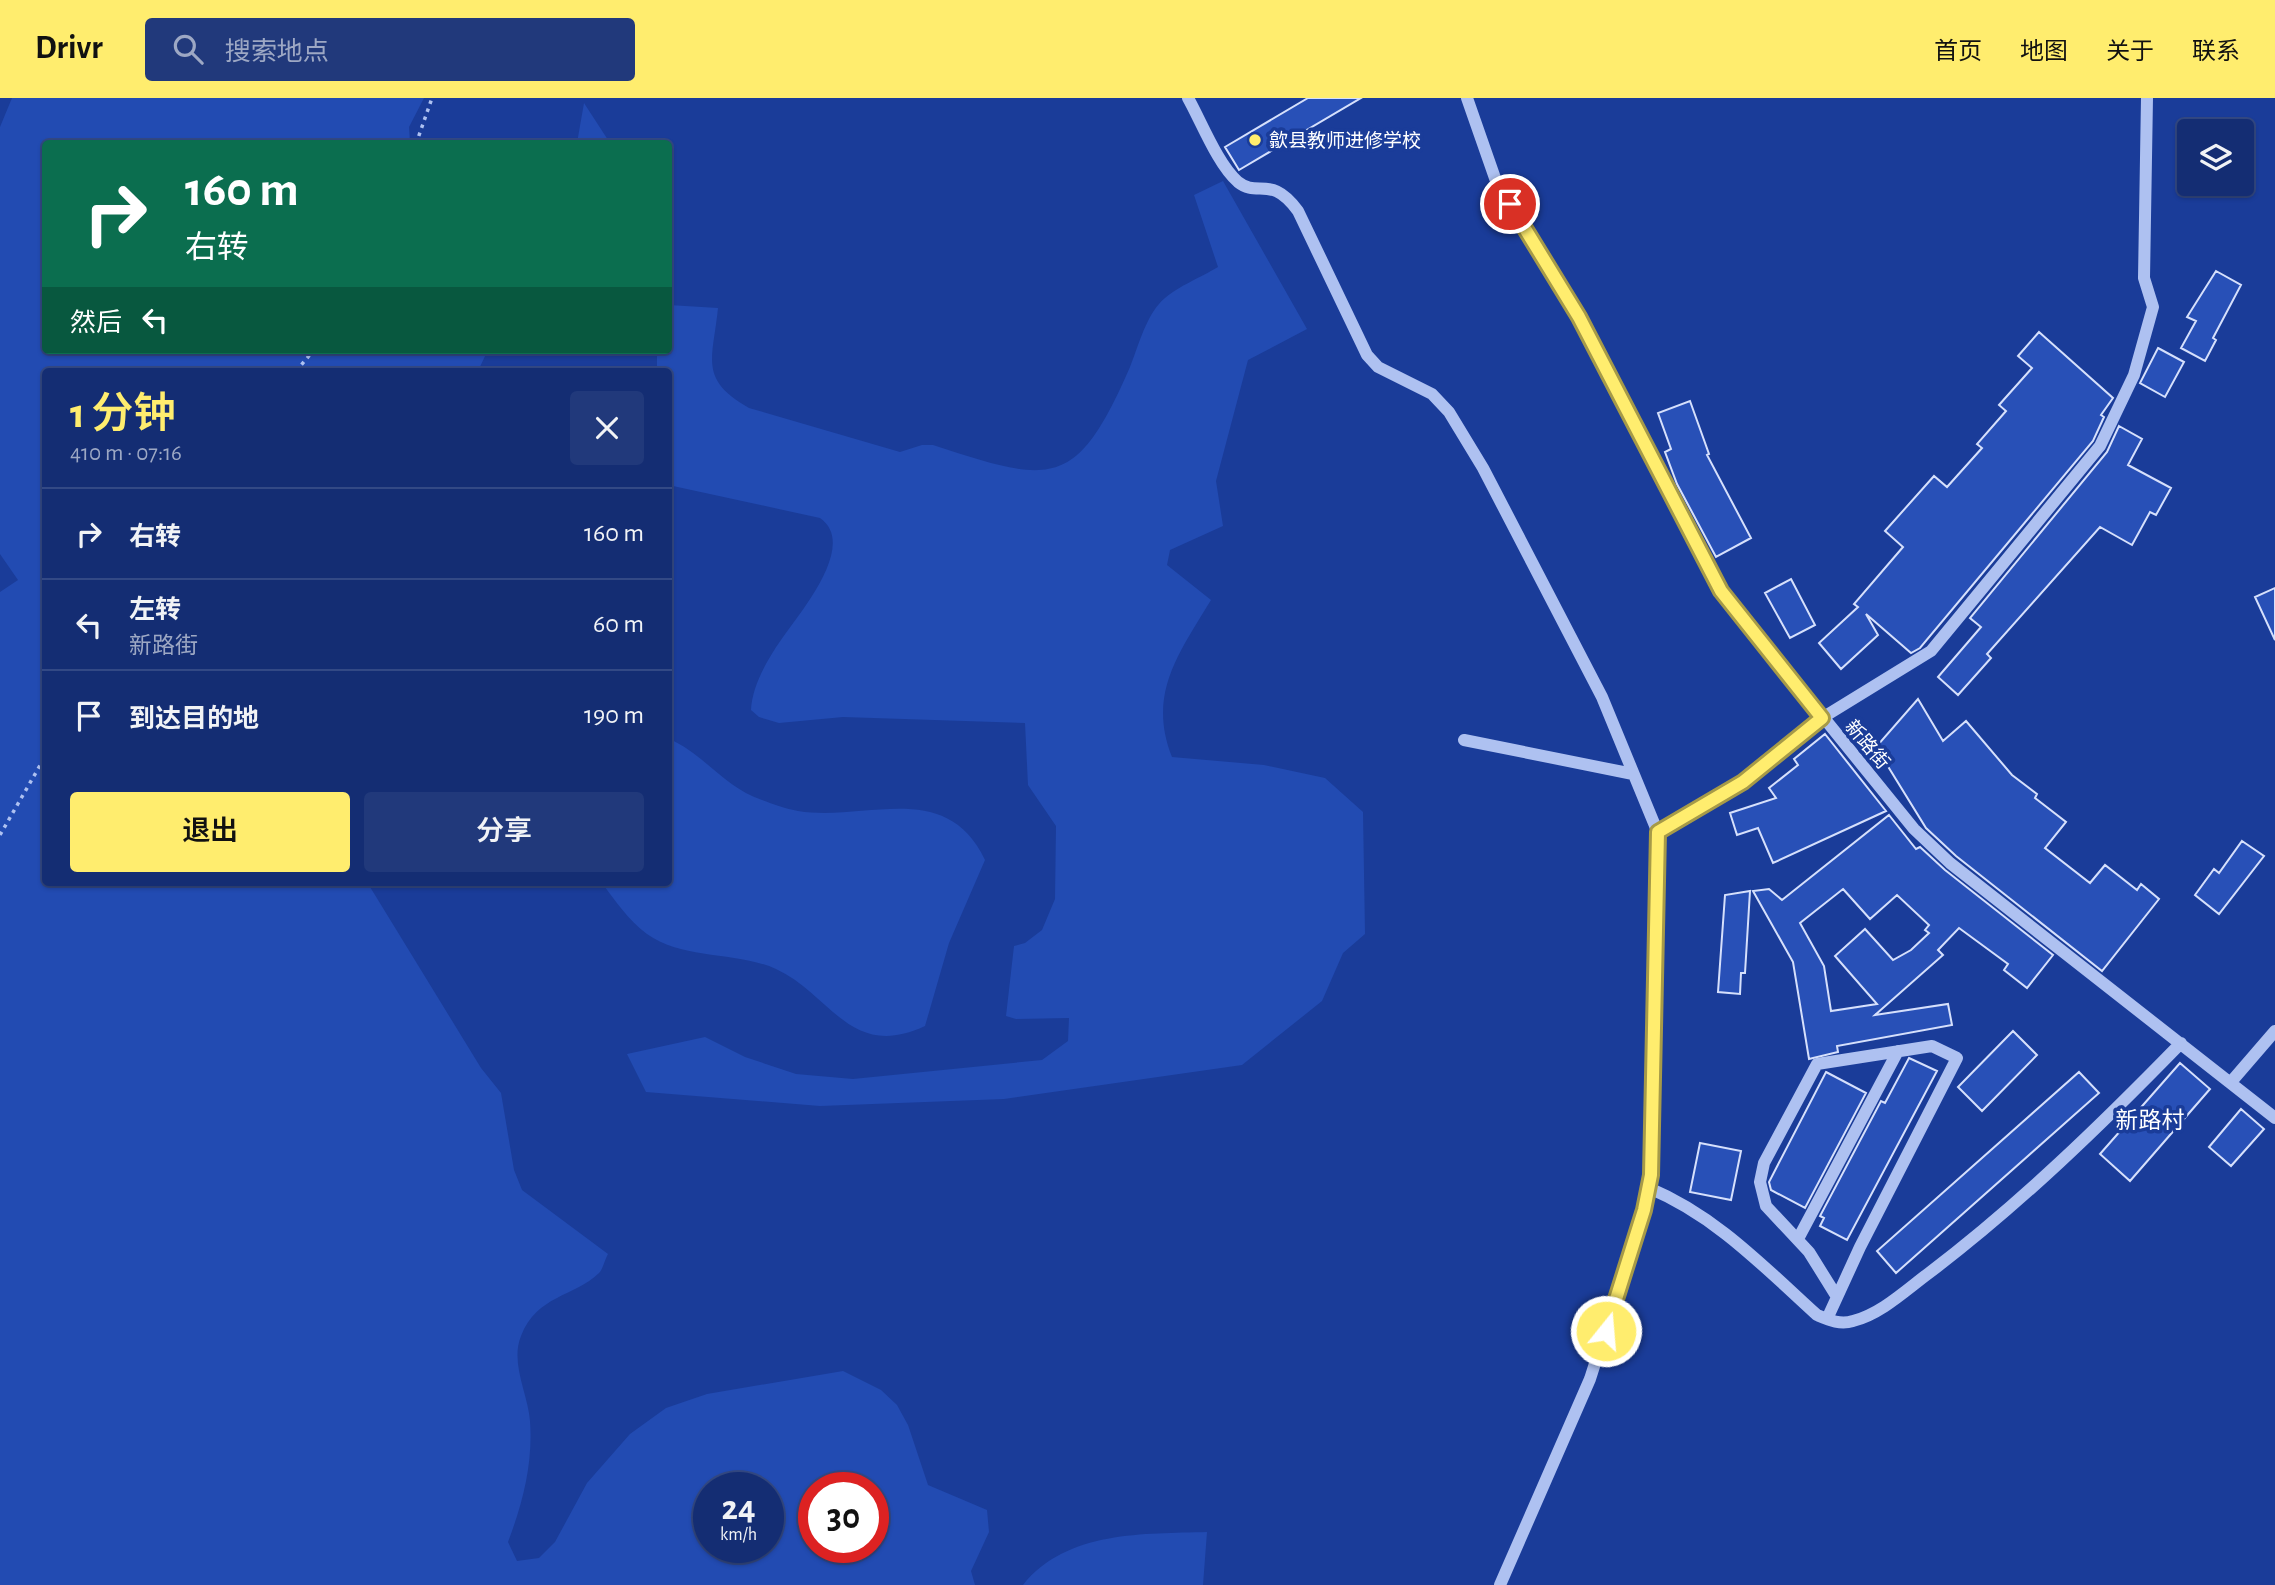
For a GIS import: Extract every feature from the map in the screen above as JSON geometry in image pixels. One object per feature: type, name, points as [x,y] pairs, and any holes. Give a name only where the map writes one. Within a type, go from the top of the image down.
[{"type":"street","points":[[1188,98],[1229,173],[1240,184],[1281,192],[1298,211],[1367,355],[1378,368],[1425,389],[1449,412],[1516,527],[1602,697],[1658,832],[1649,1188],[1590,1379],[1500,1585]]},
{"type":"street","name":"新路街","points":[[1467,98],[1496,181],[1579,317],[1721,591],[1914,829],[1950,863],[2275,1118]]},
{"type":"street","points":[[1658,832],[1743,782],[1822,718],[1931,651],[2101,446],[2134,376],[2153,307],[2144,278],[2147,98]]},
{"type":"street","points":[[1464,740],[1633,774]]},
{"type":"street","points":[[2231,1082],[2275,1031]]},
{"type":"street","points":[[1649,1188],[1682,1203],[1720,1226],[1817,1315],[1851,1322],[1873,1313],[1954,1254],[2071,1152],[2181,1043]]},
{"type":"street","points":[[1827,1319],[1957,1058],[1932,1046],[1816,1064],[1764,1163],[1760,1182],[1766,1206],[1798,1239],[1837,1297]]},
{"type":"street","points":[[1798,1239],[1898,1051]]},
{"type":"path","points":[[417,140],[432,98]]},
{"type":"path","points":[[299,368],[311,354]]},
{"type":"path","points":[[0,835],[42,762]]},
{"type":"shaded area","points":[[12,98],[424,98],[409,127],[410,140],[42,140],[42,354],[486,354],[479,368],[42,368],[42,886],[369,886],[481,1068],[501,1093],[514,1170],[522,1190],[608,1254],[599,1273],[536,1312],[518,1346],[518,1368],[529,1411],[531,1437],[526,1483],[508,1542],[517,1561],[539,1558],[555,1542],[587,1483],[630,1434],[666,1408],[707,1394],[843,1371],[881,1390],[897,1405],[908,1425],[928,1485],[987,1510],[989,1532],[971,1571],[975,1585],[0,1585],[0,592],[18,580],[0,554],[0,127]]},
{"type":"shaded area","points":[[584,103],[608,140],[578,140]]},
{"type":"shaded area","points":[[1223,181],[1307,329],[1248,360],[1216,481],[1223,526],[1170,550],[1167,565],[1211,600],[1170,675],[1163,713],[1165,734],[1172,757],[1264,765],[1325,778],[1363,812],[1365,934],[1343,953],[1322,1001],[1242,1065],[1004,1099],[820,1106],[646,1092],[627,1054],[705,1037],[745,1057],[796,1074],[853,1079],[1042,1060],[1068,1041],[1069,1018],[1016,1019],[1006,1016],[1014,946],[1025,943],[1042,930],[1055,899],[1056,826],[1028,785],[1025,723],[843,717],[779,723],[759,717],[751,710],[757,683],[776,648],[821,580],[833,545],[830,530],[820,518],[673,486],[672,368],[657,368],[657,354],[672,354],[672,305],[718,308],[712,354],[715,377],[722,387],[749,408],[900,452],[922,445],[933,445],[1006,467],[1033,470],[1056,467],[1075,456],[1093,437],[1111,408],[1154,310],[1179,288],[1218,267],[1194,195]]},
{"type":"shaded area","points":[[672,740],[749,795],[780,806],[798,811],[824,813],[902,809],[927,811],[949,819],[969,835],[985,860],[949,943],[925,1026],[899,1035],[878,1035],[859,1030],[795,980],[776,969],[760,963],[677,948],[647,934],[628,916],[604,886],[672,886]]},
{"type":"shaded area","points":[[1207,1532],[1203,1585],[1023,1585],[1041,1567],[1084,1545],[1133,1535]]},
{"type":"building","points":[[1308,98],[1361,98],[1239,170],[1225,147]]},
{"type":"building","points":[[2216,271],[2241,285],[2213,338],[2216,340],[2205,361],[2181,348],[2196,321],[2187,317]]},
{"type":"building","points":[[2039,332],[2113,398],[2101,415],[2104,417],[2093,441],[1920,648],[1911,653],[1866,614],[1878,635],[1841,669],[1819,643],[1858,607],[1854,604],[1903,547],[1885,531],[1934,476],[1947,487],[1982,448],[1977,444],[2006,411],[1999,405],[2032,368],[2018,356]]},
{"type":"building","points":[[2158,348],[2184,362],[2165,397],[2140,383]]},
{"type":"building","points":[[1690,401],[1709,454],[1707,455],[1751,538],[1716,557],[1677,484],[1665,452],[1671,449],[1658,413]]},
{"type":"building","points":[[2119,426],[2142,439],[2128,465],[2171,488],[2156,515],[2150,512],[2132,545],[2100,527],[1987,654],[1991,658],[1958,695],[1938,677],[1981,627],[1970,618],[2107,452]]},
{"type":"building","points":[[1791,579],[1815,625],[1790,638],[1765,593]]},
{"type":"building","points":[[2275,588],[2275,640],[2255,597]]},
{"type":"building","points":[[1918,699],[1943,741],[1966,721],[2012,775],[2037,794],[2035,798],[2066,822],[2045,848],[2090,883],[2105,865],[2137,890],[2141,884],[2159,899],[2102,971],[1956,856],[1926,828],[1876,747]]},
{"type":"building","points":[[1825,734],[1886,811],[1773,863],[1758,828],[1737,835],[1730,813],[1776,798],[1769,788],[1798,765],[1794,759]]},
{"type":"building","points":[[1889,815],[1916,849],[1920,847],[2053,955],[2027,988],[2004,970],[2008,964],[1959,928],[1938,950],[1943,955],[1875,1015],[1948,1004],[1952,1025],[1837,1046],[1838,1052],[1809,1059],[1793,962],[1753,891],[1769,889],[1782,900]],"holes":[[[1843,889],[1870,919],[1897,895],[1929,925],[1925,930],[1929,933],[1911,950],[1893,960],[1865,929],[1835,956],[1877,1004],[1831,1011],[1824,966],[1800,923]]]},
{"type":"building","points":[[2242,841],[2264,856],[2219,914],[2195,895],[2214,869],[2219,873]]},
{"type":"building","points":[[1750,891],[1745,973],[1741,973],[1740,994],[1718,992],[1725,895]]},
{"type":"building","points":[[2013,1031],[2037,1055],[1982,1111],[1958,1087]]},
{"type":"building","points":[[1909,1058],[1937,1071],[1847,1240],[1820,1226],[1824,1218],[1820,1216],[1881,1101],[1885,1103]]},
{"type":"building","points":[[2180,1063],[2210,1089],[2130,1181],[2100,1154]]},
{"type":"building","points":[[1826,1072],[1866,1093],[1805,1208],[1771,1190],[1769,1182]]},
{"type":"building","points":[[2079,1072],[2099,1093],[1896,1273],[1877,1251]]},
{"type":"building","points":[[2241,1109],[2264,1129],[2231,1166],[2209,1147]]},
{"type":"building","points":[[1700,1143],[1741,1151],[1731,1200],[1690,1192]]},
{"type":"place","name":"歙县教师进修学校","points":[[1255,140]]},
{"type":"district","name":"新路村","points":[[2150,1120]]},
{"type":"route","points":[[1510,204],[1579,317],[1721,591],[1822,718],[1743,782],[1658,832],[1651,1175],[1644,1210],[1606,1331]]}]
